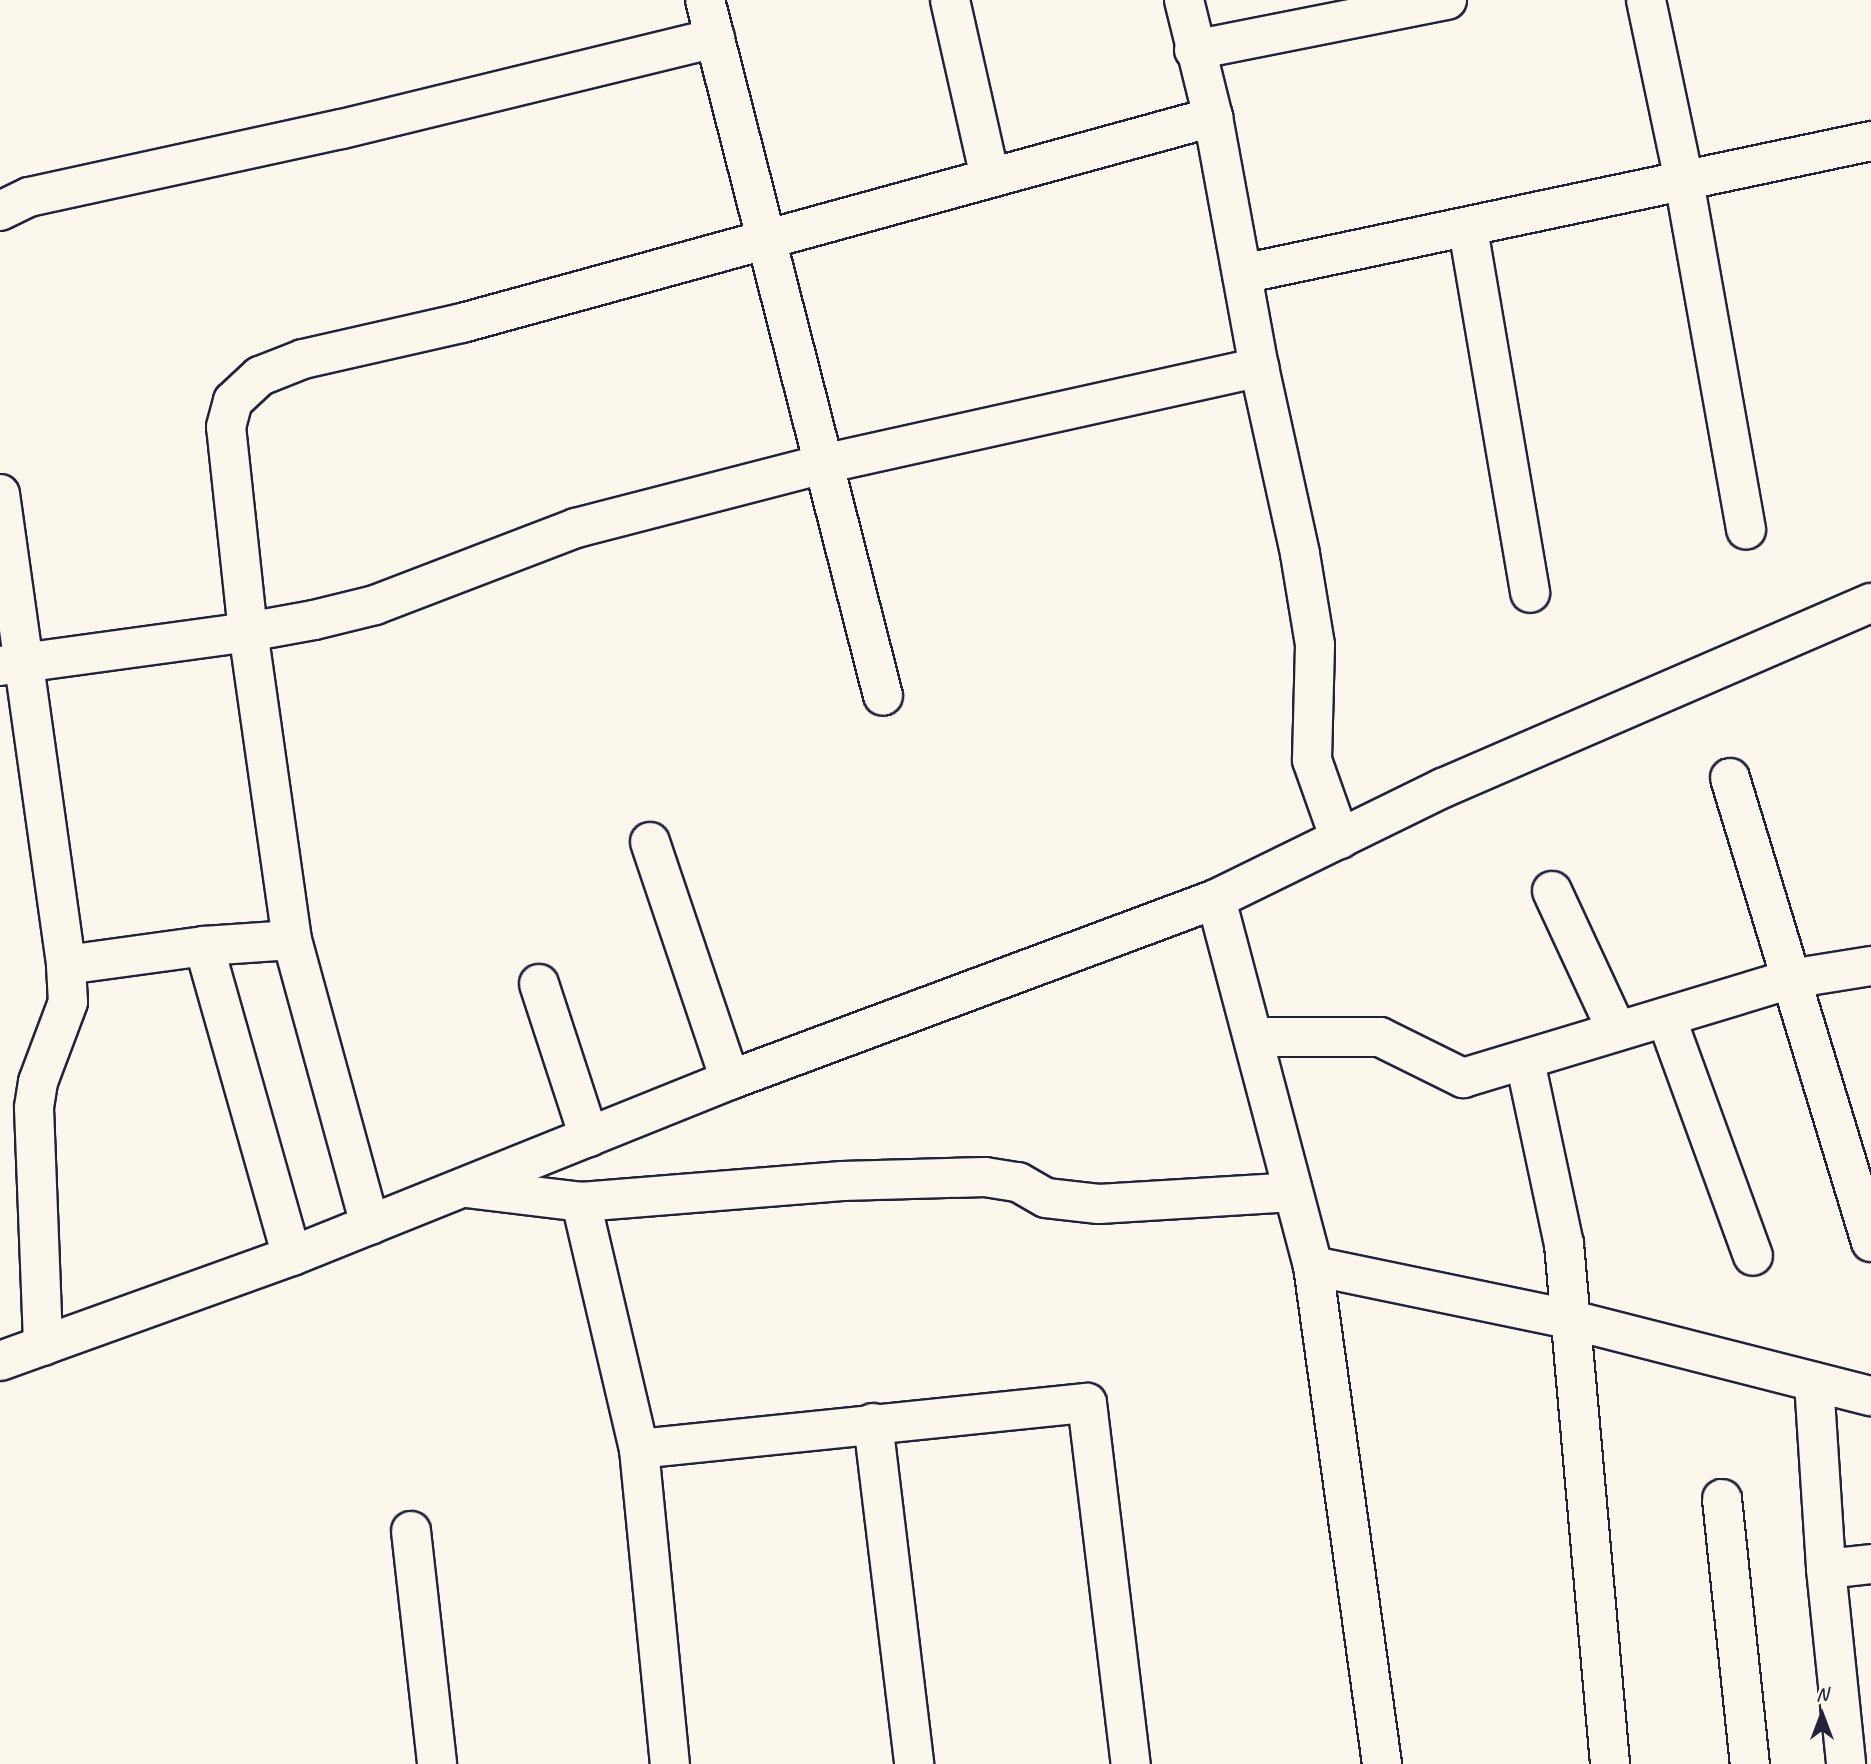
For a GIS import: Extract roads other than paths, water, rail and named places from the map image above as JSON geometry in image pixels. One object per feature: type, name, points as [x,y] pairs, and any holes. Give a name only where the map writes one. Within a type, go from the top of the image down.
[{"type":"street","points":[[705,0],[883,696]]},
{"type":"street","points":[[950,0],[990,178]]},
{"type":"street","points":[[1184,0],[1194,50],[1213,117],[1259,367],[1300,554],[1315,645],[1312,760],[1340,839]]},
{"type":"street","points":[[1646,0],[1684,181],[1746,530]]},
{"type":"street","points":[[1194,50],[1424,2]]},
{"type":"street","points":[[0,211],[29,197],[342,129],[715,38]]},
{"type":"street","points":[[370,1225],[292,940],[248,632],[226,428],[233,401],[260,376],[303,359],[462,323],[1213,117]]},
{"type":"street","points":[[1242,274],[1468,229],[1871,141]]},
{"type":"street","points":[[1468,229],[1530,593]]},
{"type":"street","points":[[12,664],[248,632],[375,605],[576,528],[823,464],[1259,367]]},
{"type":"street","points":[[0,494],[12,664],[66,965],[68,1002],[38,1082],[34,1108],[43,1346]]},
{"type":"street","points":[[0,1361],[292,1256],[730,1080],[1216,899],[1443,788],[1871,603]]},
{"type":"street","points":[[1730,778],[1871,1242]]},
{"type":"street","points":[[650,842],[730,1080]]},
{"type":"street","points":[[1552,891],[1617,1031]]},
{"type":"street","points":[[1216,899],[1313,1266],[1382,1764]]},
{"type":"street","points":[[66,965],[204,946],[292,940]]},
{"type":"street","points":[[204,946],[292,1256]]},
{"type":"street","points":[[1253,1037],[1380,1037],[1464,1078],[1790,979],[1871,966]]},
{"type":"street","points":[[539,984],[589,1138]]},
{"type":"street","points":[[1665,1017],[1752,1256]]},
{"type":"street","points":[[1525,1061],[1564,1244],[1568,1319],[1610,1764]]},
{"type":"street","points":[[459,1188],[581,1202],[842,1181],[985,1177],[1018,1182],[1046,1198],[1099,1204],[1293,1192]]},
{"type":"street","points":[[581,1202],[639,1449],[670,1764]]},
{"type":"street","points":[[1313,1266],[1568,1319],[1871,1396]]},
{"type":"street","points":[[1814,1381],[1826,1569],[1849,1763]]},
{"type":"street","points":[[639,1449],[1087,1403],[1131,1764]]},
{"type":"street","points":[[873,1423],[914,1764]]},
{"type":"street","points":[[1723,1499],[1750,1764]]},
{"type":"street","points":[[411,1531],[437,1764]]},
{"type":"street","points":[[1826,1569],[1871,1564]]}]
